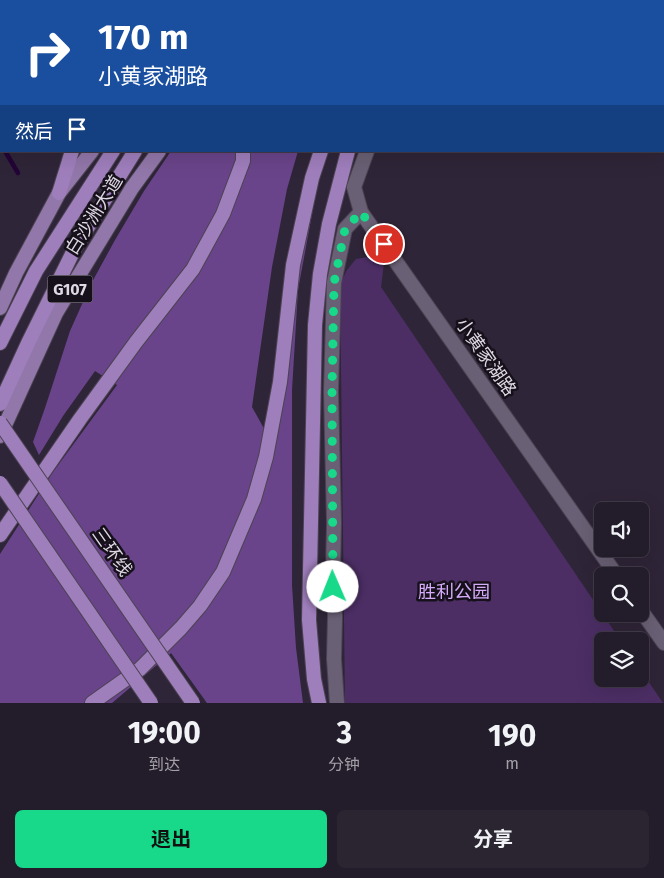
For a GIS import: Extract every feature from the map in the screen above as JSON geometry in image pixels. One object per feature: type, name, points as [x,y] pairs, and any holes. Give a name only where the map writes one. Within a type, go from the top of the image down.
[{"type":"highway","points":[[59,193],[72,152]]},
{"type":"highway","name":"G107","points":[[0,343],[36,271],[112,152]]},
{"type":"highway","name":"G107","points":[[0,404],[76,246],[134,152]]},
{"type":"highway","points":[[0,535],[80,419],[136,342],[193,269],[222,214],[242,161],[243,152]]},
{"type":"highway","points":[[92,703],[140,669],[200,606],[223,572],[254,499],[266,457],[280,382],[293,265],[312,178],[321,152]]},
{"type":"highway","points":[[319,703],[314,679],[309,620],[315,325],[320,274],[329,224],[348,152]]},
{"type":"highway","name":"三环线","points":[[0,423],[193,703]]},
{"type":"highway","points":[[0,484],[150,703]]},
{"type":"highway","points":[[0,496],[52,559]]},
{"type":"main road","name":"白沙洲大道","points":[[0,308],[16,273],[59,193],[91,152]]},
{"type":"main road","name":"白沙洲大道","points":[[0,436],[56,313],[132,188],[158,152]]},
{"type":"street","name":"小黄家湖路","points":[[367,152],[354,187],[361,212],[611,567]]},
{"type":"street","points":[[337,703],[334,659],[333,572],[332,391],[334,283],[345,229],[361,212]]},
{"type":"street","points":[[649,621],[664,643]]},
{"type":"green space","name":"胜利公园","points":[[373,256],[384,263],[381,287],[594,601],[594,622],[608,622],[615,632],[594,632],[594,687],[649,687],[649,682],[663,703],[345,703],[340,284],[347,270],[356,259]]},
{"type":"shaded area","points":[[170,152],[298,152],[287,189],[272,267],[252,407],[273,445],[297,264],[313,209],[298,290],[292,390],[292,585],[296,648],[303,703],[207,703],[171,653],[112,703],[0,703],[0,554],[53,472],[117,385],[95,371],[63,416],[39,455],[33,442],[70,331],[91,284],[144,191]]},
{"type":"waterway","points":[[6,152],[18,173]]},
{"type":"route","points":[[333,587],[332,391],[334,283],[345,229],[361,212],[384,244]]}]
